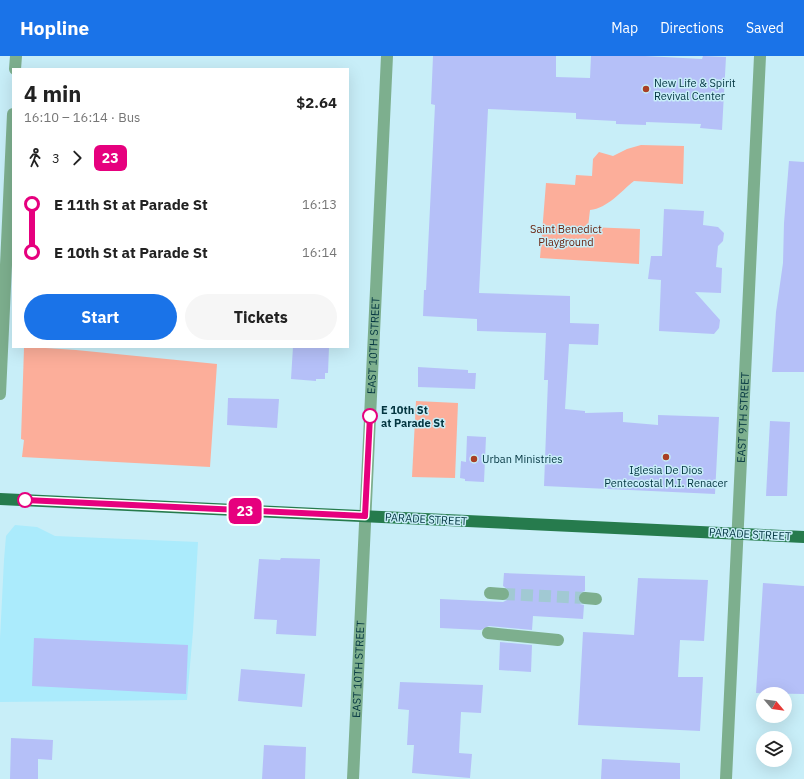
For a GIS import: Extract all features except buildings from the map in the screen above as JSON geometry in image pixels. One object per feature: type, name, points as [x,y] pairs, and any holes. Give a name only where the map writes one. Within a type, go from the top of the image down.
[{"type":"main road","name":"PARADE STREET","points":[[0,499],[804,537]]},
{"type":"street","points":[[15,68],[16,56]]},
{"type":"street","name":"EAST 10TH STREET","points":[[353,779],[387,56]]},
{"type":"street","name":"EAST 9TH STREET","points":[[726,779],[760,56]]},
{"type":"street","points":[[0,394],[12,136]]},
{"type":"street","points":[[490,593],[503,594]]},
{"type":"street","points":[[488,633],[558,640]]},
{"type":"shaded area","points":[[15,525],[37,527],[55,536],[198,542],[187,700],[0,702],[0,639],[6,536]]},
{"type":"green space","name":"Saint Benedict Playground","points":[[641,145],[684,146],[683,184],[634,181],[608,203],[596,209],[590,210],[588,227],[640,229],[639,264],[540,258],[546,183],[575,185],[576,175],[592,176],[593,159],[599,152],[613,156],[627,149]]},
{"type":"green space","points":[[24,348],[76,350],[217,364],[210,467],[22,457],[24,440],[21,439]]},
{"type":"green space","points":[[416,401],[458,403],[455,478],[412,477]]},
{"type":"tunnel","points":[[503,594],[585,598]]},
{"type":"bus line","name":"23","points":[[25,500],[365,516],[370,416]]},
{"type":"place","name":"New Life & Spirit Revival Center","points":[[646,89]]},
{"type":"place","name":"E 10th St at Parade St","points":[[370,416]]},
{"type":"place","name":"Iglesia De Dios Pentecostal M.I. Renacer","points":[[666,457]]},
{"type":"place","name":"Urban Ministries","points":[[474,459]]}]
